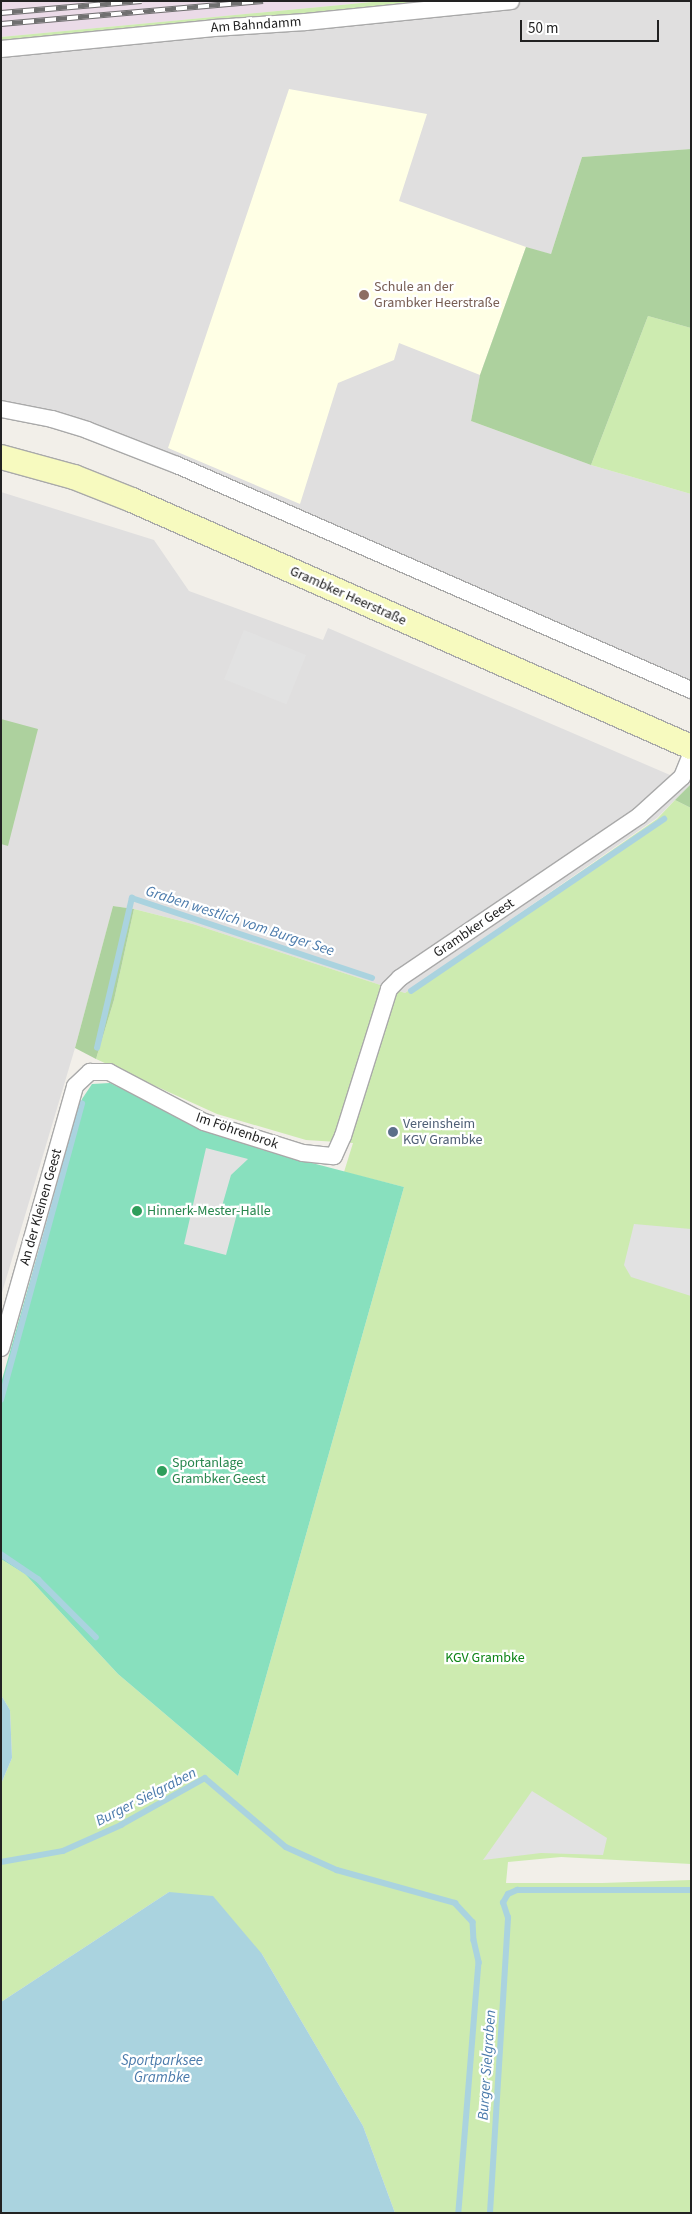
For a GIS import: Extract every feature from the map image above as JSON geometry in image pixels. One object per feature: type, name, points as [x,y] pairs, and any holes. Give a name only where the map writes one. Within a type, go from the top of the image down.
[{"type":"main road","name":"Grambker Heerstraße","points":[[1,457],[74,477],[132,500],[691,748]]},
{"type":"street","name":"Am Bahndamm","points":[[1,48],[214,28],[306,22],[511,1]]},
{"type":"street","points":[[1,409],[52,419],[87,430],[177,465],[691,690]]},
{"type":"street","name":"Grambker Geest","points":[[334,1156],[344,1136],[389,989],[400,978],[639,816],[682,777],[691,755]]},
{"type":"street","name":"Im Föhrenbrok","points":[[90,1072],[109,1072],[204,1122],[303,1153],[334,1156]]},
{"type":"street","name":"An der Kleinen Geest","points":[[1,1348],[75,1086],[90,1072]]},
{"type":"shaded area","points":[[1,1],[383,1],[1,37]]},
{"type":"shaded area","points":[[429,1],[691,1],[691,149],[582,157],[551,254],[526,248],[480,375],[471,421],[591,465],[691,494],[691,695],[123,451],[48,425],[1,415],[1,43]]},
{"type":"shaded area","name":"Schule an der Grambker Heerstraße","points":[[289,89],[427,114],[399,201],[526,247],[480,375],[399,343],[394,360],[338,383],[300,504],[168,448]]},
{"type":"shaded area","points":[[1,492],[154,540],[189,591],[323,640],[328,628],[691,784],[657,818],[405,993],[193,924],[134,909],[113,906],[75,1048],[1,1296]]},
{"type":"shaded area","points":[[244,630],[306,655],[286,704],[224,679]]},
{"type":"shaded area","points":[[206,1148],[248,1159],[231,1175],[222,1206],[238,1210],[226,1255],[184,1244]]},
{"type":"shaded area","points":[[634,1224],[691,1229],[691,1296],[631,1277],[624,1265]]},
{"type":"shaded area","points":[[532,1791],[607,1838],[603,1855],[541,1853],[483,1860]]},
{"type":"green space","points":[[383,1],[429,1],[1,43],[1,37]]},
{"type":"green space","points":[[691,149],[691,328],[648,316],[591,465],[471,421],[480,375],[526,247],[551,254],[582,157]]},
{"type":"green space","points":[[648,316],[691,328],[691,494],[591,465]]},
{"type":"green space","points":[[1,719],[38,729],[8,846],[1,844]]},
{"type":"green space","points":[[691,784],[691,808],[675,800]]},
{"type":"green space","name":"KGV Grambke","points":[[675,800],[691,808],[691,1864],[561,1857],[508,1862],[506,1883],[602,1883],[691,1880],[691,2213],[395,2213],[363,2126],[262,1954],[169,1892],[1,2002],[1,1784],[12,1758],[10,1710],[1,1695],[1,1559],[25,1574],[118,1674],[238,1776],[404,1187],[344,1172],[353,1143],[306,1140],[217,1114],[96,1059],[114,1000],[134,909],[193,924],[405,993],[657,819]]},
{"type":"green space","points":[[113,906],[134,909],[114,1000],[96,1059],[75,1048]]},
{"type":"green space","name":"Sportanlage Grambker Geest","points":[[110,1083],[204,1129],[266,1151],[404,1187],[238,1776],[118,1674],[25,1574],[1,1559],[1,1383],[82,1099],[92,1084]]},
{"type":"water","points":[[1,1695],[10,1710],[12,1758],[1,1784]]},
{"type":"water","name":"Sportparksee Grambke","points":[[169,1892],[213,1896],[262,1954],[363,2126],[395,2213],[1,2213],[1,2002]]},
{"type":"waterway","name":"Graben westlich vom Burger See","points":[[411,991],[664,819]]},
{"type":"waterway","name":"Graben westlich vom Burger See","points":[[97,1048],[132,898],[372,978]]},
{"type":"waterway","name":"Graben westlich vom Burger See","points":[[1,1400],[82,1104]]},
{"type":"waterway","points":[[1,1554],[38,1579],[96,1637]]},
{"type":"waterway","name":"Burger Sielgraben","points":[[1,1862],[63,1851],[121,1825],[205,1778],[286,1847],[337,1870],[455,1903],[473,1922],[474,1940],[479,1962],[459,2213]]},
{"type":"waterway","name":"Burger Sielgraben","points":[[490,2213],[508,1918],[503,1903],[508,1894],[517,1890],[691,1890]]},
{"type":"railway","points":[[1,13],[141,1]]},
{"type":"railway","points":[[1,24],[263,1]]},
{"type":"place","name":"Schule an der Grambker Heerstraße","points":[[364,295]]},
{"type":"place","name":"Vereinsheim KGV Grambke","points":[[393,1132]]},
{"type":"place","name":"Hinnerk-Mester-Halle","points":[[137,1211]]},
{"type":"place","name":"Sportanlage Grambker Geest","points":[[162,1471]]}]
